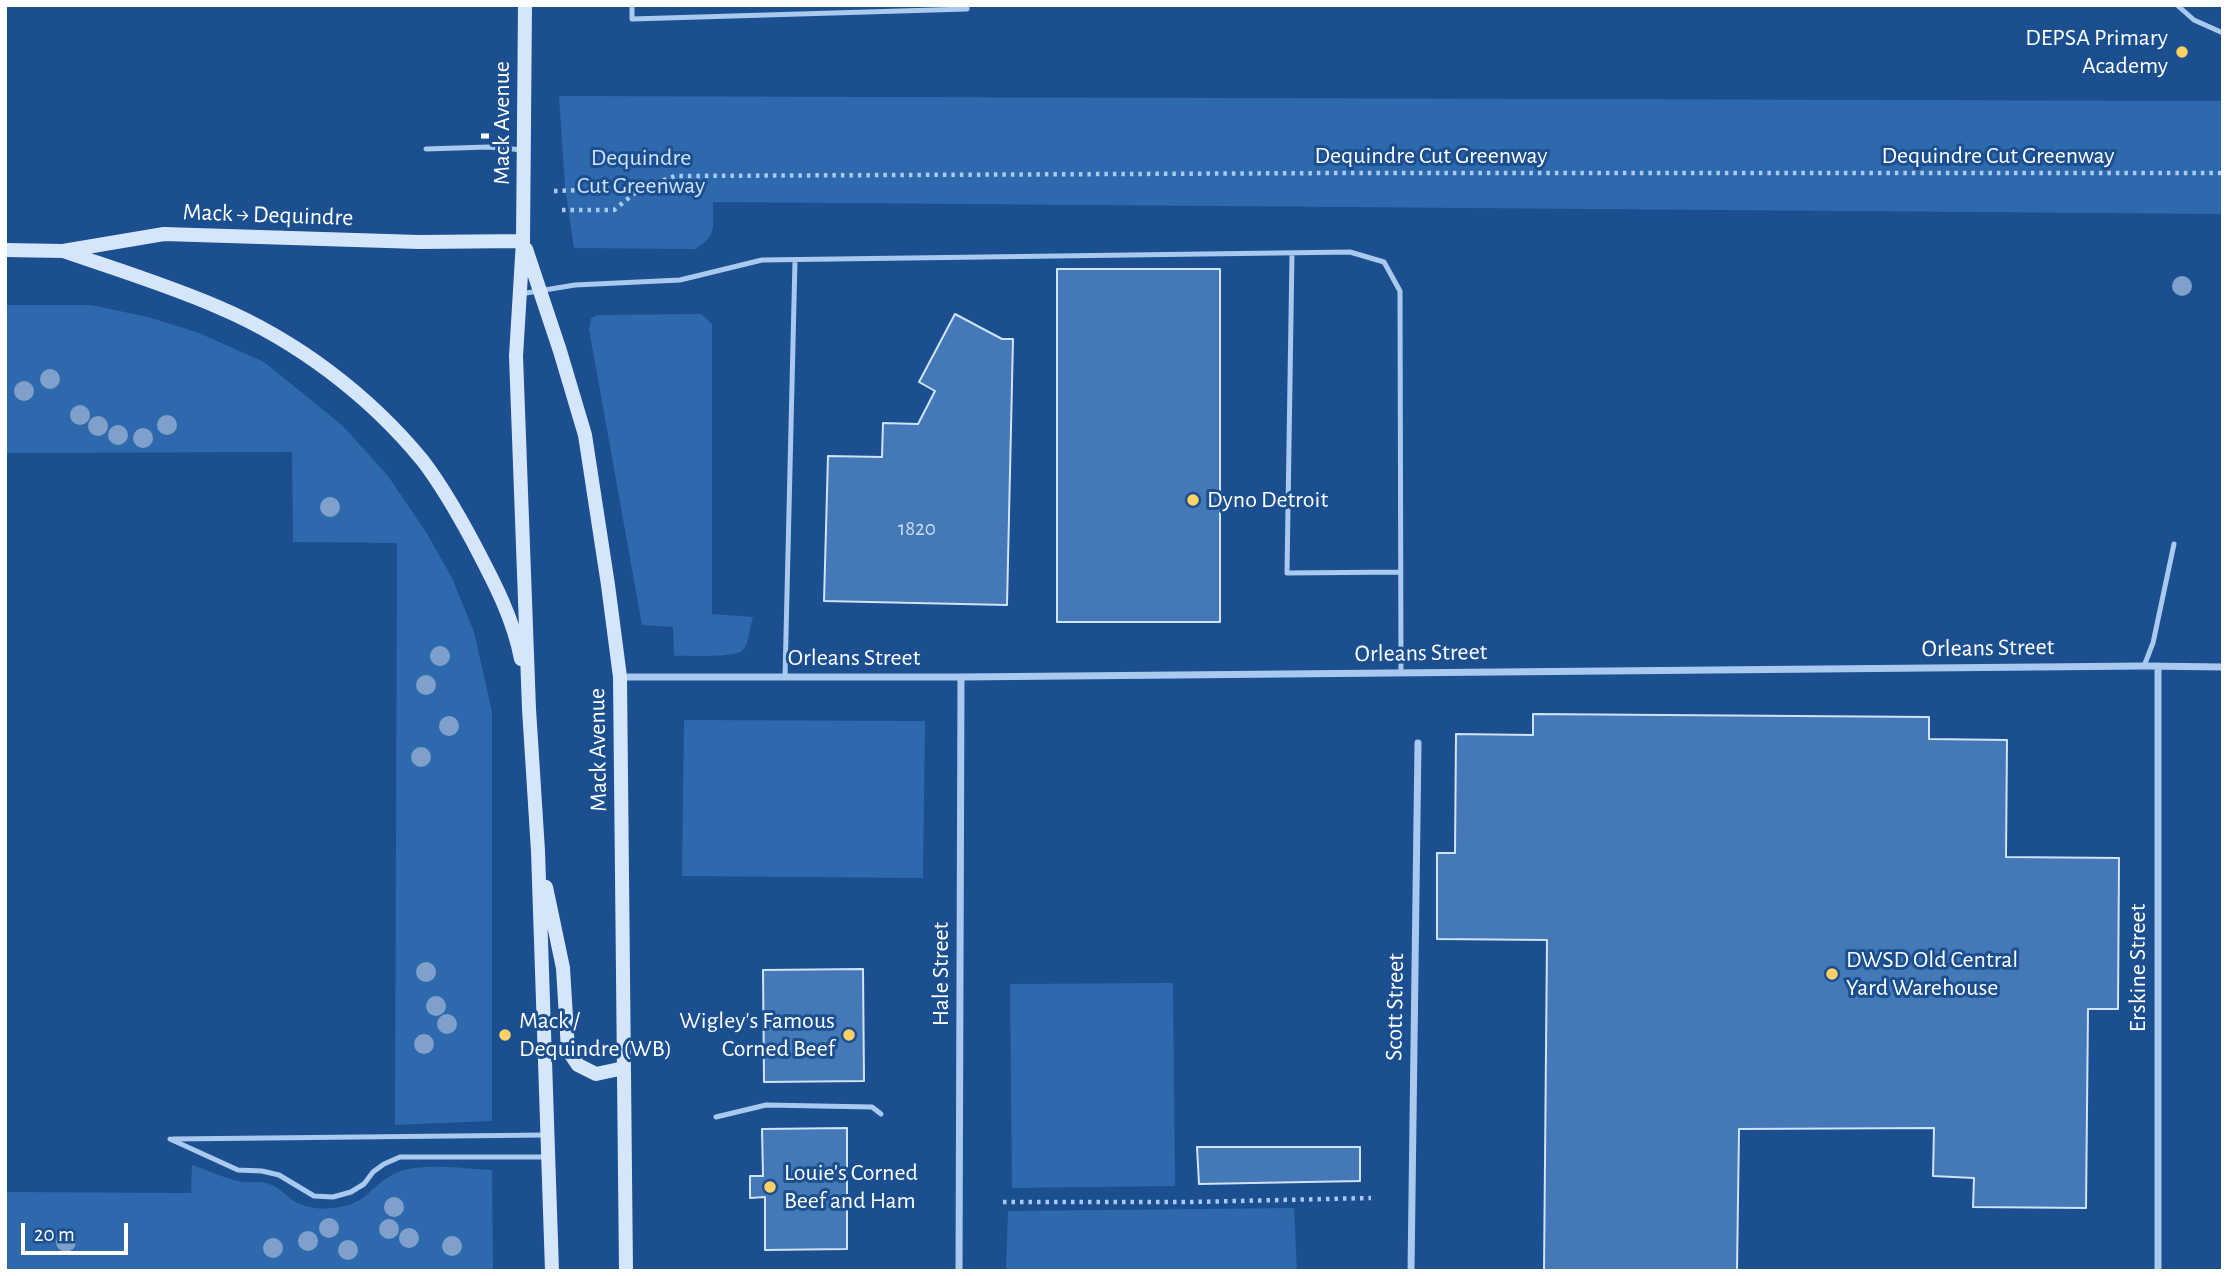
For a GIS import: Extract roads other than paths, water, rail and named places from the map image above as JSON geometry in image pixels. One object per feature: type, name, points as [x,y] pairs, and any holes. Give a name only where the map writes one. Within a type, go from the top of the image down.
[{"type":"main road","name":"Mack Avenue","points":[[525,5],[523,241],[516,356],[529,709],[538,851],[552,1271]]},
{"type":"main road","name":"Mack → Dequindre","points":[[63,251],[164,234],[419,242],[523,241]]},
{"type":"main road","name":"Mack Avenue","points":[[523,241],[584,435],[620,677],[626,1271]]},
{"type":"main road","points":[[5,250],[63,251],[219,307],[277,337],[331,373],[360,397],[423,462],[467,530],[503,599],[519,648],[529,709]]},
{"type":"main road","points":[[538,851],[563,968],[568,1050],[578,1065],[596,1074],[624,1068]]},
{"type":"street","name":"Erskine Street","points":[[2158,666],[2158,1271]]},
{"type":"street","name":"Orleans Street","points":[[620,677],[961,677],[2223,667]]},
{"type":"street","name":"Hale Street","points":[[958,1271],[961,677]]},
{"type":"street","name":"Scott Street","points":[[1411,1271],[1418,743]]},
{"type":"lane","points":[[632,5],[632,19],[967,9],[967,5]]},
{"type":"lane","points":[[2177,5],[2194,20],[2223,33]]},
{"type":"lane","points":[[426,149],[488,147],[525,150]]},
{"type":"lane","points":[[520,294],[575,285],[680,280],[762,260],[1350,252],[1384,262],[1400,290],[1401,673]]},
{"type":"lane","points":[[1292,253],[1287,573],[1401,572]]},
{"type":"lane","points":[[785,677],[795,260]]},
{"type":"lane","points":[[2144,666],[2153,643],[2174,544]]},
{"type":"lane","points":[[716,1117],[766,1105],[872,1107],[881,1114]]},
{"type":"lane","points":[[547,1135],[170,1139],[238,1170],[279,1175],[314,1196],[333,1197],[351,1192],[384,1164],[400,1157],[548,1157]]},
{"type":"railway","points":[[481,136],[489,136]]},
{"type":"place","name":"DEPSA Primary Academy","points":[[2182,52]]},
{"type":"place","name":"Dyno Detroit","points":[[1193,500]]},
{"type":"place","name":"DWSD Old Central Yard Warehouse","points":[[1832,974]]},
{"type":"place","name":"Mack / Dequindre (WB)","points":[[505,1035]]},
{"type":"place","name":"Wigley's Famous Corned Beef","points":[[849,1035]]},
{"type":"place","name":"Louie's Corned Beef and Ham","points":[[770,1187]]},
{"type":"park label","name":"Dequindre Cut Greenway","points":[[641,172]]}]
